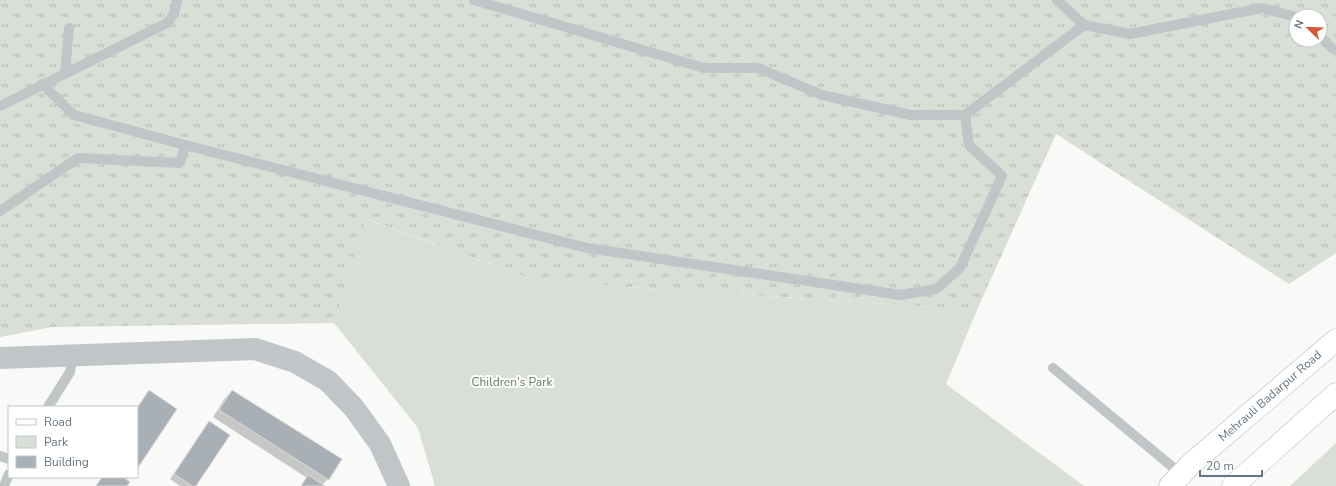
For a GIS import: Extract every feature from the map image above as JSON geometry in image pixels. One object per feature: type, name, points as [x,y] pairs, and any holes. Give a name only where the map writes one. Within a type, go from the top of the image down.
[{"type":"main road","name":"Mehrauli Badarpur Road","points":[[1176,480],[1336,340]]},
{"type":"main road","points":[[1233,486],[1336,394]]},
{"type":"street","points":[[0,358],[255,349],[295,362],[328,381],[354,408],[380,444],[399,486]]},
{"type":"lane","points":[[0,106],[65,72],[167,23],[174,14],[177,2],[176,0]]},
{"type":"lane","points":[[474,0],[704,68],[758,68],[822,95],[911,115],[965,115],[1084,25]]},
{"type":"lane","points":[[1057,0],[1084,25],[1130,34],[1262,8],[1288,16]]},
{"type":"lane","points":[[65,72],[69,28]]},
{"type":"lane","points":[[1328,43],[1336,49]]},
{"type":"lane","points":[[42,84],[74,115],[587,248],[901,295],[936,289],[960,268],[1002,176],[969,145],[965,115]]},
{"type":"lane","points":[[0,211],[4,210],[78,158],[180,163],[185,145]]},
{"type":"lane","points":[[49,406],[70,372],[73,356]]},
{"type":"lane","points":[[1053,368],[1176,480]]},
{"type":"lane","points":[[4,486],[8,476]]},
{"type":"green space","points":[[0,0],[1336,0],[1336,253],[1289,284],[1056,134],[977,310],[536,281],[367,219],[334,323],[52,327],[0,337]]},
{"type":"green space","name":"Children's Park","points":[[366,219],[536,281],[977,310],[946,384],[1084,486],[435,486],[418,428],[334,323]]},
{"type":"green space","points":[[1336,443],[1336,486],[1290,486]]},
{"type":"building","points":[[149,390],[177,409],[138,468],[138,406]]},
{"type":"building","points":[[232,390],[342,459],[329,480],[219,410]]},
{"type":"building","points":[[209,421],[230,435],[196,486],[192,486],[174,474]]},
{"type":"building","points":[[308,475],[325,486],[301,486]]},
{"type":"building","points":[[101,478],[124,478],[130,482],[127,486],[96,486]]}]
